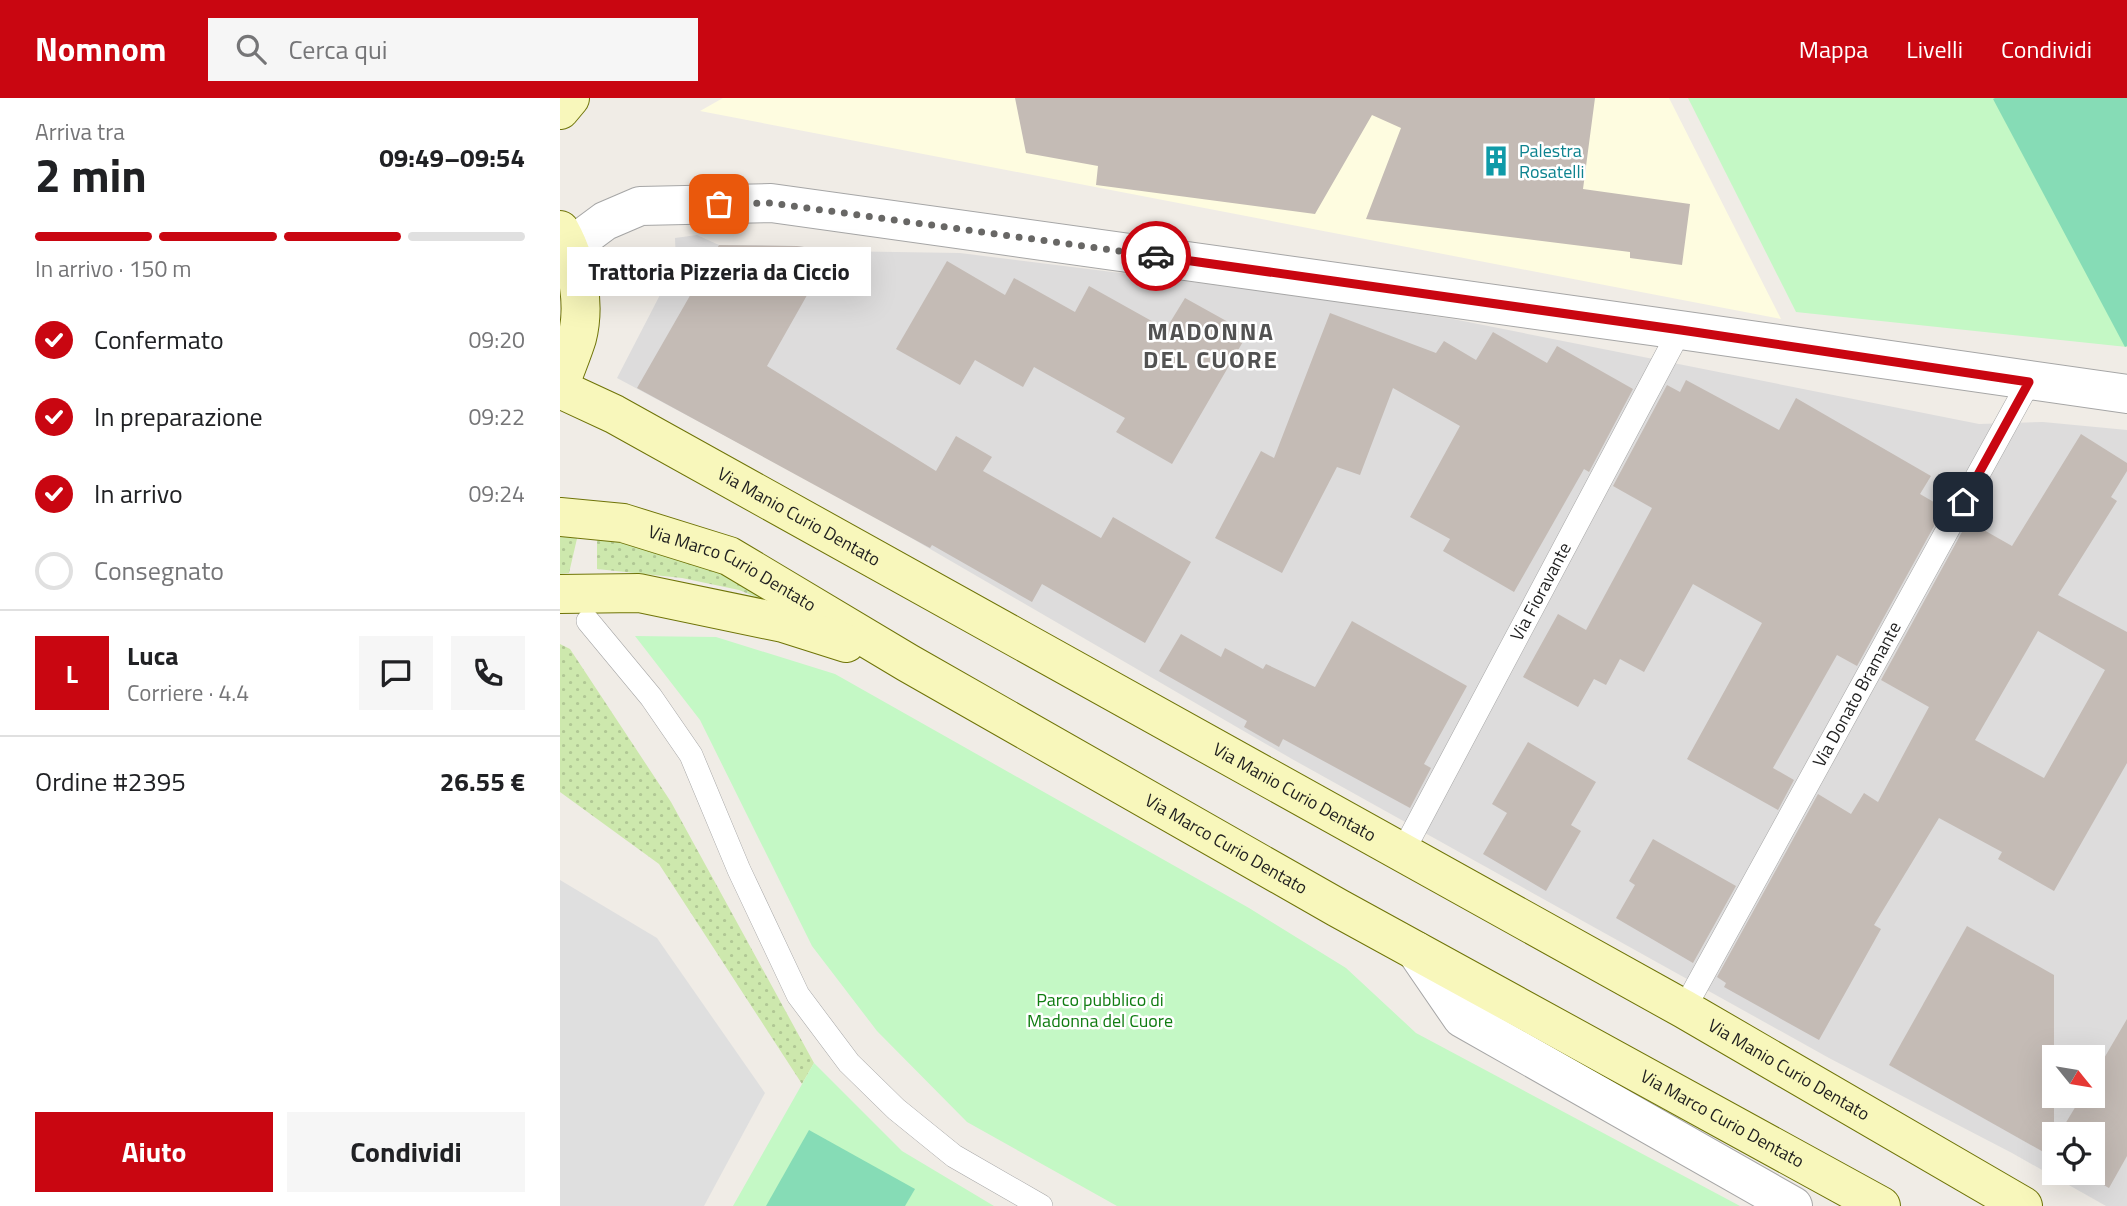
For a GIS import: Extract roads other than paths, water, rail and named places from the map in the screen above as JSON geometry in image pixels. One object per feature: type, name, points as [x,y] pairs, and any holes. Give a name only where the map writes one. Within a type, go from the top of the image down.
[{"type":"main road","points":[[560,110],[570,98]]},
{"type":"main road","points":[[560,387],[578,336],[580,293],[565,238]]},
{"type":"main road","name":"Via Manio Curio Dentato","points":[[560,387],[614,414],[1684,1009],[2023,1206]]},
{"type":"main road","name":"Via Marco Curio Dentato","points":[[560,517],[623,523],[729,556],[908,663],[1416,951],[1881,1206]]},
{"type":"main road","points":[[560,594],[639,593],[783,623],[908,663]]},
{"type":"street","points":[[565,238],[640,206],[771,203],[2127,394]]},
{"type":"street","points":[[1416,951],[1462,1018],[1793,1206]]},
{"type":"lane","name":"Via Fioravante","points":[[1402,853],[1681,330]]},
{"type":"lane","name":"Via Donato Bramante","points":[[1684,1009],[2029,382]]},
{"type":"lane","points":[[588,621],[651,696],[691,755],[739,870],[798,995],[849,1063],[897,1110],[954,1156],[1041,1206]]},
{"type":"place","name":"Palestra Rosatelli","points":[[1496,161]]},
{"type":"place","name":"Trattoria Pizzeria da Ciccio","points":[[719,204]]},
{"type":"district","name":"MADONNA DEL CUORE","points":[[1211,346]]},
{"type":"park label","name":"Parco pubblico di Madonna del Cuore","points":[[1100,1010]]}]
